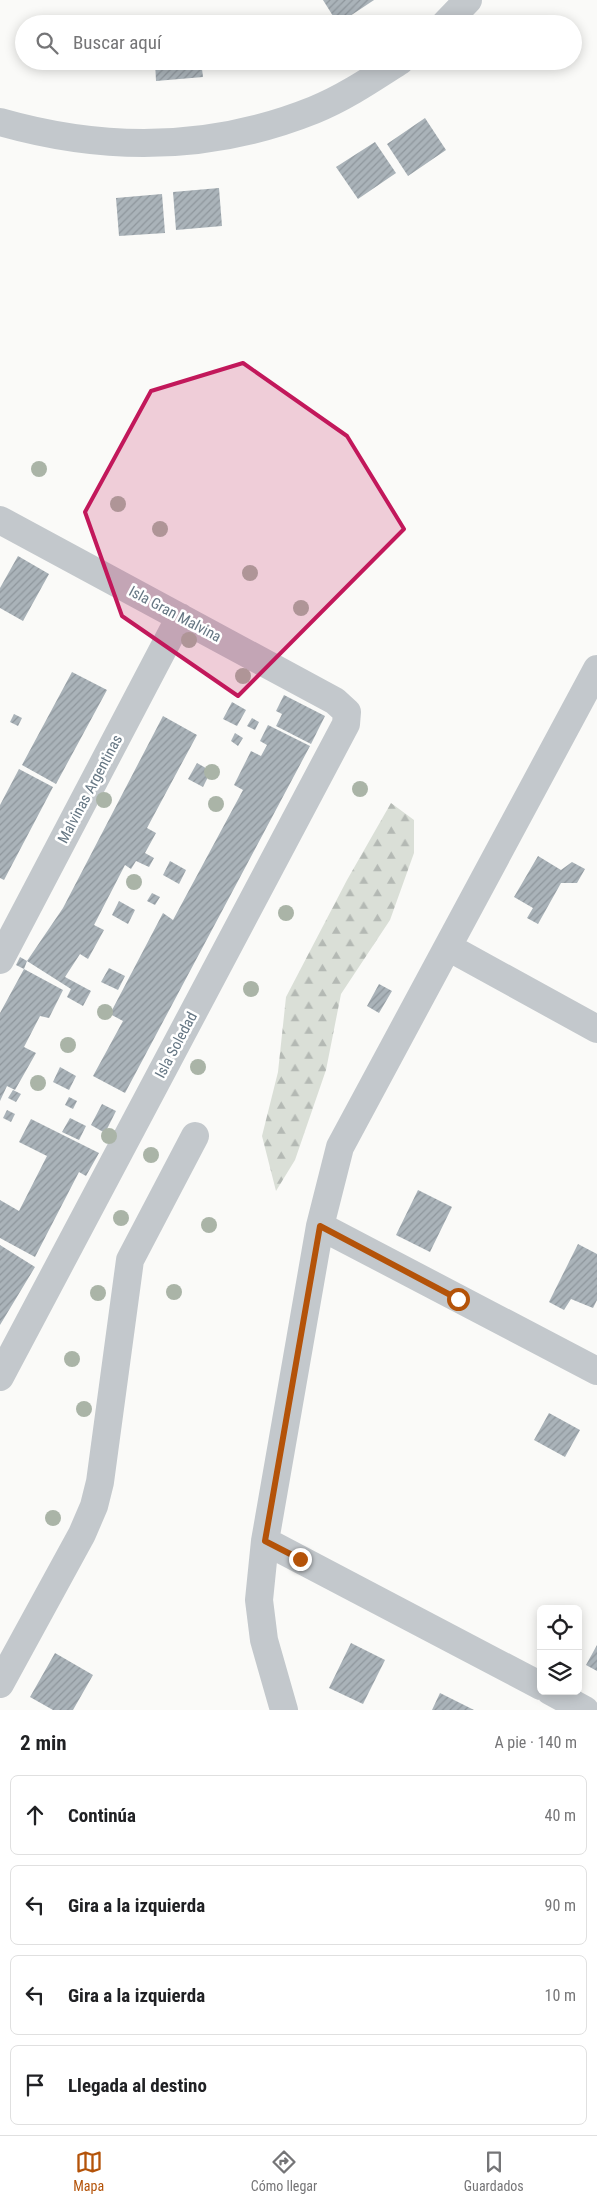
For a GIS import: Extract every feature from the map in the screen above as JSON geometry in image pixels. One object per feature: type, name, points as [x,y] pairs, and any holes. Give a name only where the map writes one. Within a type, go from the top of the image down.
[{"type":"street","points":[[454,15],[468,0]]},
{"type":"street","points":[[0,122],[40,133],[101,142],[156,144],[224,136],[274,125],[316,109],[363,85],[386,70]]},
{"type":"street","name":"Isla Gran Malvina","points":[[0,520],[335,701],[347,712]]},
{"type":"street","name":"Malvinas Argentinas","points":[[0,960],[180,618]]},
{"type":"street","points":[[284,1710],[264,1640],[259,1600],[265,1541],[330,1177],[340,1147],[595,679]]},
{"type":"street","name":"Isla Soledad","points":[[0,1377],[346,724],[347,712]]},
{"type":"street","points":[[448,947],[597,1029]]},
{"type":"street","points":[[0,1684],[82,1534],[94,1506],[100,1482],[130,1260],[195,1136]]},
{"type":"street","points":[[320,1226],[597,1371]]},
{"type":"street","points":[[265,1541],[537,1684]]},
{"type":"street","points":[[557,1695],[585,1710]]},
{"type":"highlighted area","points":[[243,363],[347,436],[404,529],[238,696],[122,616],[85,512],[151,391]]},
{"type":"green space","points":[[391,803],[414,820],[414,853],[390,920],[341,994],[326,1070],[295,1160],[276,1191],[262,1136],[278,1072],[286,997],[347,880]]},
{"type":"building","points":[[323,0],[374,0],[352,15],[332,15]]},
{"type":"building","points":[[155,70],[202,70],[203,77],[156,81]]},
{"type":"building","points":[[425,118],[446,150],[408,176],[387,144]]},
{"type":"building","points":[[375,142],[396,173],[358,199],[336,167]]},
{"type":"building","points":[[219,188],[222,226],[176,230],[173,192]]},
{"type":"building","points":[[162,194],[165,233],[119,236],[116,198]]},
{"type":"building","points":[[18,556],[49,574],[23,621],[0,608],[0,588]]},
{"type":"building","points":[[72,672],[107,690],[56,784],[22,765]]},
{"type":"building","points":[[284,695],[325,716],[311,744],[276,726],[282,714],[276,711]]},
{"type":"building","points":[[232,702],[246,710],[237,726],[223,719]]},
{"type":"building","points":[[14,714],[22,718],[18,726],[10,722]]},
{"type":"building","points":[[163,716],[197,735],[147,828],[156,833],[145,853],[154,858],[149,867],[136,861],[131,869],[125,865],[94,925],[104,930],[88,959],[80,954],[65,977],[91,991],[83,1006],[67,997],[71,989],[27,961],[63,908]]},
{"type":"building","points":[[252,718],[259,722],[255,730],[247,726]]},
{"type":"building","points":[[268,725],[310,746],[125,1093],[93,1076],[123,1021],[110,1014],[163,913],[173,920],[243,790],[234,785],[251,751],[261,756],[267,745],[260,741]]},
{"type":"building","points":[[235,733],[243,738],[238,746],[231,741]]},
{"type":"building","points":[[197,763],[211,771],[203,787],[188,779]]},
{"type":"building","points":[[19,769],[53,787],[4,880],[0,878],[0,805]]},
{"type":"building","points":[[538,856],[561,870],[572,862],[585,869],[577,883],[561,883],[538,924],[527,918],[533,908],[514,897]]},
{"type":"building","points":[[170,861],[186,870],[179,884],[163,875]]},
{"type":"building","points":[[152,893],[160,897],[155,905],[147,901]]},
{"type":"building","points":[[119,901],[135,910],[128,924],[112,915]]},
{"type":"building","points":[[20,957],[27,961],[24,969],[16,965]]},
{"type":"building","points":[[109,968],[125,976],[118,990],[101,982]]},
{"type":"building","points":[[24,969],[63,990],[49,1018],[40,1016],[24,1047],[36,1053],[15,1090],[7,1086],[0,1101],[0,1013]]},
{"type":"building","points":[[379,984],[392,991],[379,1013],[367,1006]]},
{"type":"building","points":[[60,1067],[76,1076],[69,1090],[53,1082]]},
{"type":"building","points":[[13,1090],[21,1094],[16,1102],[8,1098]]},
{"type":"building","points":[[69,1097],[77,1101],[73,1109],[65,1105]]},
{"type":"building","points":[[102,1104],[116,1111],[105,1133],[91,1125]]},
{"type":"building","points":[[7,1110],[15,1114],[11,1122],[3,1118]]},
{"type":"building","points":[[70,1118],[86,1126],[79,1140],[62,1132]]},
{"type":"building","points":[[31,1119],[99,1153],[86,1176],[79,1172],[35,1257],[0,1238],[0,1200],[19,1211],[47,1156],[19,1142]]},
{"type":"building","points":[[418,1190],[452,1207],[430,1252],[396,1235]]},
{"type":"building","points":[[578,1244],[597,1254],[597,1300],[593,1308],[571,1299],[564,1310],[549,1302]]},
{"type":"building","points":[[0,1245],[35,1267],[0,1325]]},
{"type":"building","points":[[549,1413],[580,1430],[565,1457],[534,1440]]},
{"type":"building","points":[[351,1643],[385,1660],[363,1704],[329,1688]]},
{"type":"building","points":[[597,1645],[597,1671],[586,1665]]},
{"type":"building","points":[[55,1653],[93,1675],[73,1710],[53,1710],[30,1697]]},
{"type":"building","points":[[440,1693],[474,1710],[432,1710]]},
{"type":"route","points":[[300,1559],[265,1541],[320,1226],[458,1299]]}]
